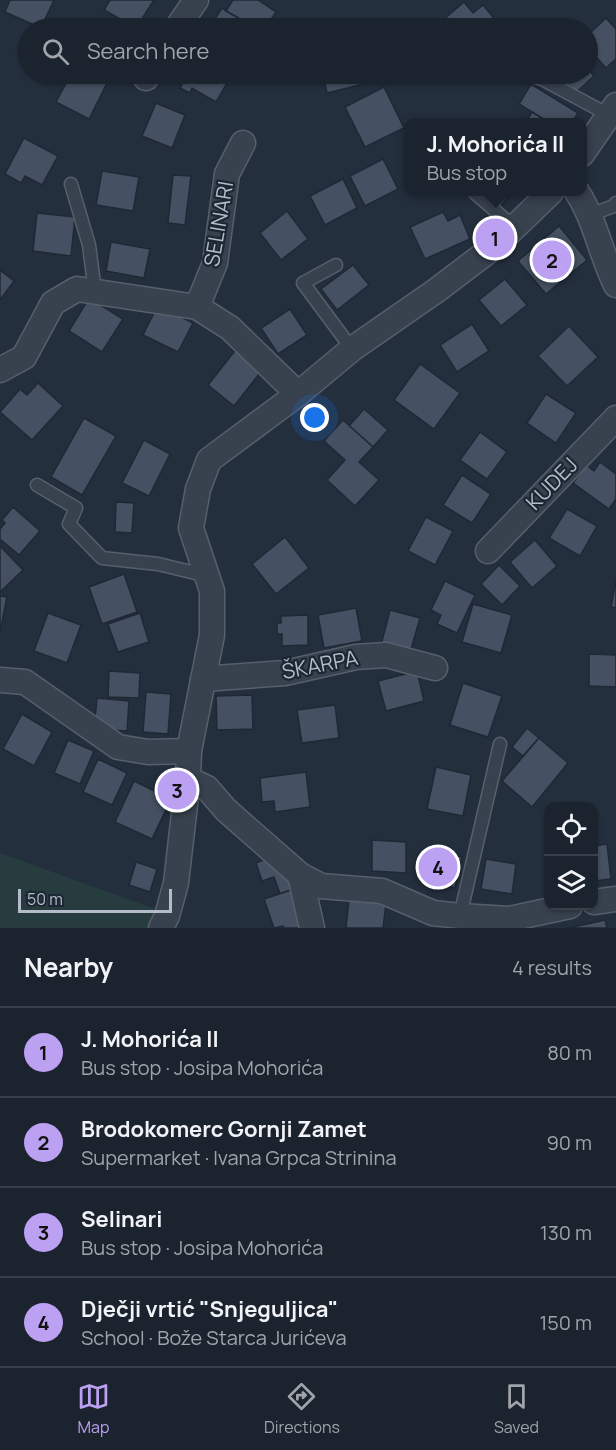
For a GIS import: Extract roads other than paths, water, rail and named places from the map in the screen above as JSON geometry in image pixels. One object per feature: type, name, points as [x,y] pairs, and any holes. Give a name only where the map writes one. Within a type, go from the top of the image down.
[{"type":"street","points":[[184,18],[196,0]]},
{"type":"street","points":[[587,147],[612,110]]},
{"type":"street","name":"SELINARI","points":[[197,307],[214,263],[227,174],[243,143]]},
{"type":"street","points":[[161,928],[167,916],[176,883],[189,751],[212,635],[212,591],[191,528],[198,489],[209,460],[298,394],[352,349],[495,246],[547,196]]},
{"type":"street","points":[[579,196],[589,215],[607,267],[616,285]]},
{"type":"street","points":[[0,370],[24,357],[53,303],[77,289],[197,307],[230,327],[298,394]]},
{"type":"street","name":"KUDEJ","points":[[488,551],[616,418]]},
{"type":"street","name":"ŠKARPA","points":[[203,679],[285,673],[356,657],[386,655],[435,668]]},
{"type":"street","points":[[0,680],[25,682],[118,747],[148,752],[189,751]]},
{"type":"street","points":[[188,779],[207,788],[226,810],[310,881],[382,891],[433,913],[509,919],[551,910]]},
{"type":"street","points":[[310,881],[312,928]]},
{"type":"street","points":[[598,901],[616,899]]},
{"type":"lane","points":[[553,84],[612,110]]},
{"type":"lane","points":[[71,184],[89,245],[95,292]]},
{"type":"lane","points":[[479,196],[515,228]]},
{"type":"lane","points":[[589,215],[614,206],[616,202]]},
{"type":"lane","points":[[336,265],[303,283],[352,349]]},
{"type":"lane","points":[[37,485],[76,508],[69,524],[102,558],[158,564],[209,577]]},
{"type":"lane","points":[[460,916],[500,744]]},
{"type":"place","name":"J. Mohorića II","points":[[495,238]]},
{"type":"place","name":"Brodokomerc Gornji Zamet","points":[[552,260]]},
{"type":"place","name":"Selinari","points":[[177,790]]},
{"type":"place","name":"Dječji vrtić \"Snjeguljica\"","points":[[438,867]]}]
